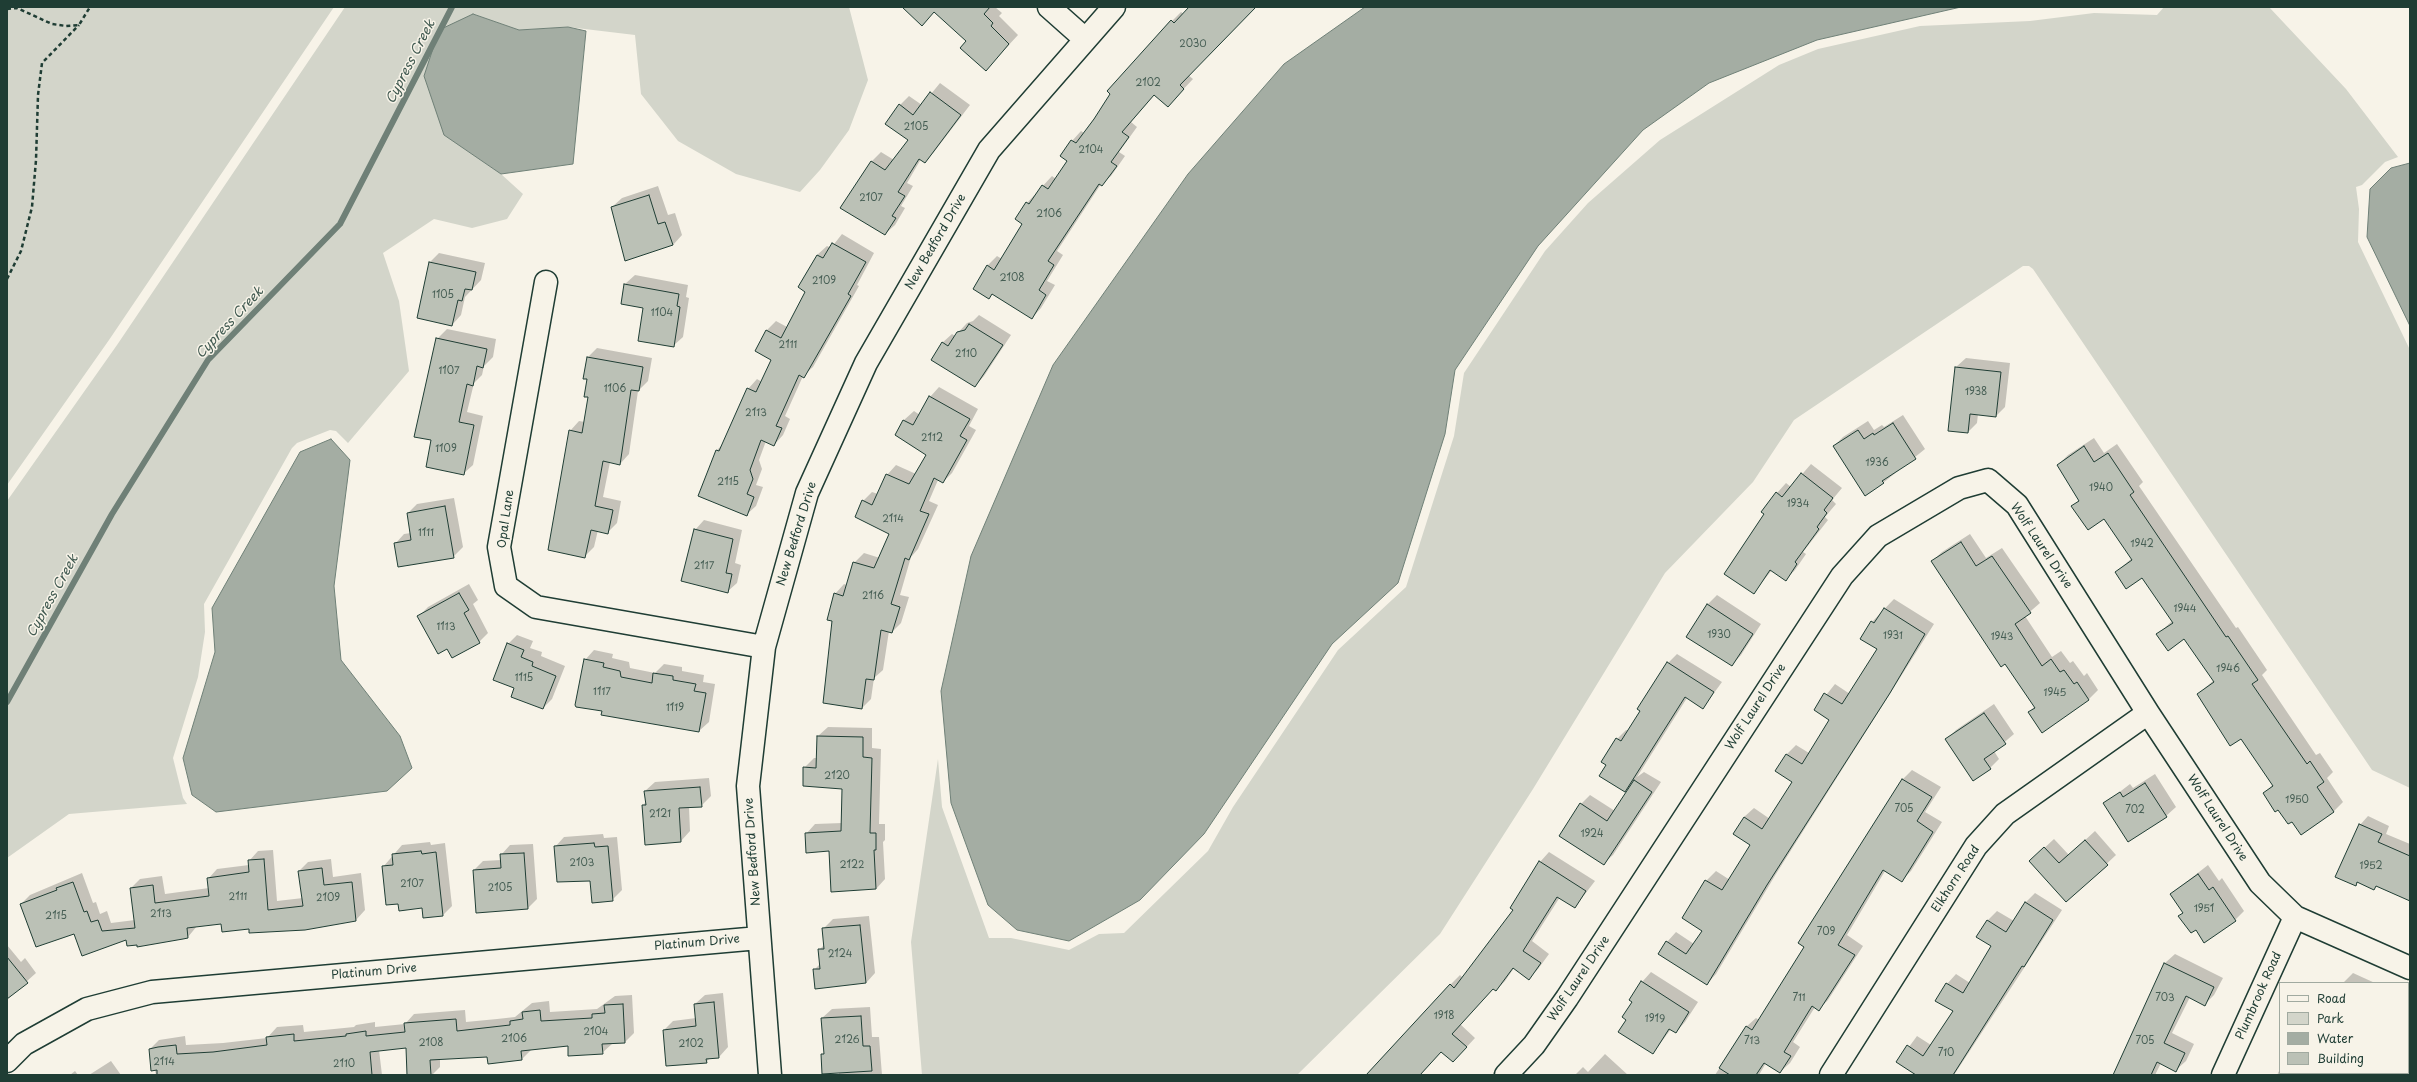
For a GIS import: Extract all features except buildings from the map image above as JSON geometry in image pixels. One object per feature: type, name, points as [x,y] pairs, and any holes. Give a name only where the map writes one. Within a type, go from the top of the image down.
[{"type":"street","points":[[1049,7],[1085,39]]},
{"type":"street","name":"New Bedford Drive","points":[[770,1075],[748,786],[764,647],[807,493],[866,363],[989,150],[1114,7]]},
{"type":"street","name":"Opal Lane","points":[[546,282],[499,547],[506,586],[536,607],[764,647]]},
{"type":"street","name":"Wolf Laurel Drive","points":[[1506,1075],[1534,1045],[1567,998],[1842,576],[1878,536],[1959,488],[1988,480],[2017,505],[2148,713],[2260,883],[2295,916],[2410,968]]},
{"type":"street","name":"Elkhorn Road","points":[[1831,1075],[1976,846],[2005,814],[2148,713]]},
{"type":"street","name":"Plumbrook Road","points":[[2223,1075],[2295,916]]},
{"type":"street","name":"Platinum Drive","points":[[7,1061],[24,1044],[87,1009],[152,992],[759,938]]},
{"type":"path","points":[[7,279],[21,251],[32,207],[36,160],[38,95],[42,63],[79,25],[90,7]]},
{"type":"path","points":[[7,9],[17,8],[52,24],[79,25]]},
{"type":"green space","points":[[7,7],[334,7],[109,340],[7,485]]},
{"type":"green space","points":[[345,7],[849,7],[868,80],[849,130],[820,170],[800,192],[736,174],[678,141],[641,94],[635,35],[568,27],[519,30],[473,14],[444,134],[501,174],[523,194],[507,219],[472,228],[434,219],[383,253],[399,301],[409,371],[348,443],[336,431],[330,430],[297,443],[292,448],[204,604],[205,632],[198,677],[173,758],[183,798],[187,804],[69,814],[7,858],[7,501],[117,345]]},
{"type":"green space","points":[[2164,7],[2269,7],[2346,89],[2398,157],[2385,162],[2362,185],[2356,187],[2359,209],[2358,242],[2410,350],[2410,788],[2372,770],[2033,269],[2029,266],[2023,266],[1794,420],[1753,482],[1665,573],[1533,789],[1440,934],[1297,1075],[922,1075],[911,942],[938,759],[942,807],[989,938],[1011,938],[1069,950],[1099,934],[1124,933],[1208,851],[1233,807],[1338,650],[1406,587],[1454,436],[1464,373],[1545,251],[1588,203],[1660,140],[1779,65],[1818,49],[1920,26],[2030,21],[2094,13],[2157,15]]},
{"type":"water","points":[[1365,7],[1961,7],[1817,40],[1709,83],[1643,130],[1538,246],[1455,370],[1445,434],[1398,583],[1332,644],[1204,834],[1140,900],[1069,941],[1017,930],[988,905],[951,803],[941,691],[971,556],[1053,365],[1188,174],[1284,64]]},
{"type":"water","points":[[473,14],[519,30],[568,27],[586,31],[573,164],[501,174],[444,135],[424,76],[439,30]]},
{"type":"water","points":[[2410,163],[2410,326],[2367,237],[2370,189],[2391,168]]},
{"type":"water","points":[[331,439],[350,460],[334,586],[341,660],[400,736],[412,768],[387,791],[216,812],[192,795],[183,758],[215,652],[212,608],[300,452]]},
{"type":"waterway","name":"Cypress Creek","points":[[7,702],[112,514],[208,360],[340,224],[452,7]]}]
